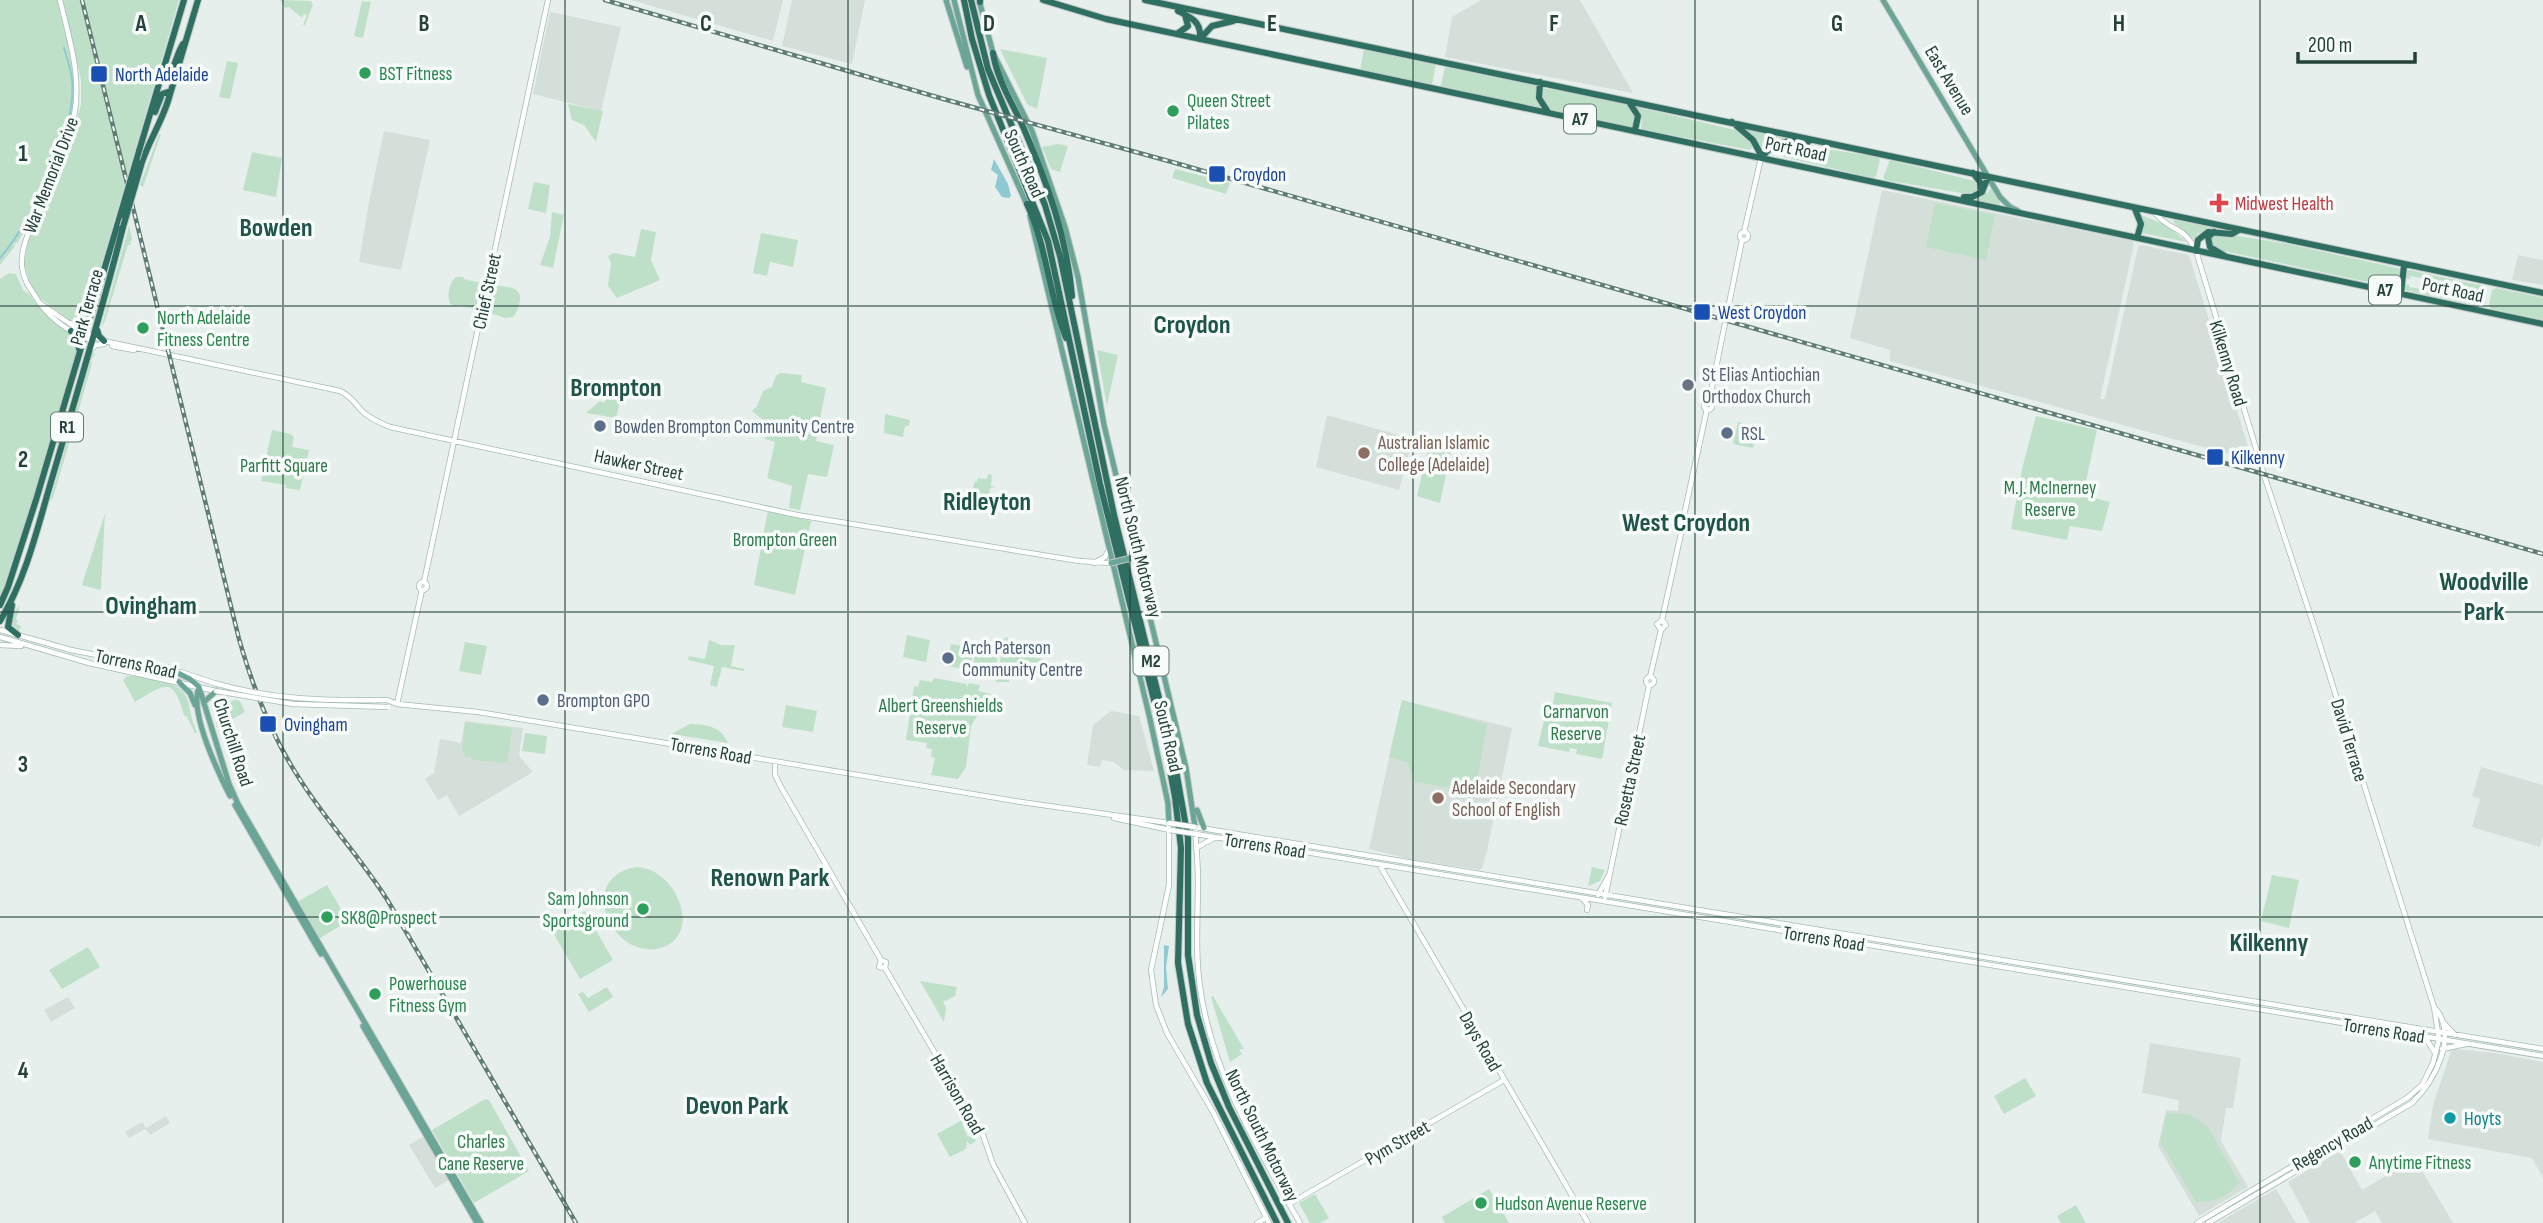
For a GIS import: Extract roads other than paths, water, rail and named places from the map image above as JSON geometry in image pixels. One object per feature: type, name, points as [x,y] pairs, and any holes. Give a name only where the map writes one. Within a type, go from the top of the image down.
[{"type":"highway","name":"Park Terrace","points":[[0,621],[12,603],[27,562],[94,339],[142,163],[149,140],[175,92],[175,80],[198,0]]},
{"type":"highway","name":"North South Motorway","points":[[964,0],[972,39],[989,95],[1048,241],[1100,484],[1165,744],[1181,848],[1178,962],[1188,1024],[1207,1083],[1277,1223]]},
{"type":"highway","name":"North South Motorway","points":[[971,0],[988,69],[1050,221],[1074,318],[1114,515],[1181,793],[1188,838],[1188,955],[1197,1014],[1211,1063],[1229,1107],[1288,1223]]},
{"type":"highway","name":"Port Road","points":[[1043,0],[1106,19],[2543,324]]},
{"type":"highway","name":"Port Road","points":[[1145,0],[1973,173],[2155,214],[2543,293]]},
{"type":"highway","name":"Park Terrace","points":[[0,605],[36,500],[185,1]]},
{"type":"highway","points":[[1177,7],[1178,11],[1197,23],[1200,39]]},
{"type":"highway","points":[[1177,34],[1188,26],[1185,15]]},
{"type":"highway","points":[[1200,39],[1207,29],[1215,24],[1242,20]]},
{"type":"highway","points":[[161,78],[168,78],[171,74],[177,52],[187,37]]},
{"type":"highway","points":[[993,53],[1000,77],[1038,164],[1062,232],[1070,271],[1074,318]]},
{"type":"highway","points":[[1540,82],[1539,98],[1548,112]]},
{"type":"highway","points":[[142,142],[149,131],[162,94],[175,92]]},
{"type":"highway","points":[[1628,101],[1638,116],[1634,130]]},
{"type":"highway","points":[[1732,122],[1753,139],[1762,157],[1780,142],[1788,140],[1807,143],[1811,140]]},
{"type":"highway","points":[[1780,142],[1776,151],[1787,163]]},
{"type":"highway","points":[[1973,173],[1980,182],[1982,192]]},
{"type":"highway","points":[[1959,199],[1982,192],[1988,177]]},
{"type":"highway","points":[[1027,204],[1046,261],[1058,318],[1072,353]]},
{"type":"highway","points":[[2135,209],[2141,224],[2137,238]]},
{"type":"highway","points":[[2196,251],[2201,236],[2208,232],[2232,234],[2239,230]]},
{"type":"highway","points":[[2214,232],[2208,237],[2210,247],[2227,257]]},
{"type":"highway","points":[[2401,294],[2404,265]]},
{"type":"highway","points":[[97,328],[104,343]]},
{"type":"highway","points":[[71,331],[78,341],[79,351]]},
{"type":"highway","points":[[12,603],[8,627],[18,635]]},
{"type":"main road","name":"War Memorial Drive","points":[[60,0],[78,88],[74,117],[67,142],[23,247],[22,262],[25,280],[48,313],[71,331],[84,335]]},
{"type":"main road","name":"Chief Street","points":[[397,704],[422,590],[427,587],[424,582],[453,440],[548,0]]},
{"type":"main road","points":[[947,0],[958,42],[972,76]]},
{"type":"main road","name":"South Road","points":[[954,0],[972,76],[985,114],[1027,204],[1150,719],[1169,810],[1169,886],[1151,970],[1156,1005],[1167,1033],[1268,1220]]},
{"type":"main road","name":"East Avenue","points":[[1884,0],[1988,177],[2004,202],[2018,211]]},
{"type":"main road","name":"South Road","points":[[980,1],[993,53],[1032,131],[1065,227],[1078,277],[1104,425],[1191,797],[1196,830],[1198,969],[1211,1040],[1241,1115],[1300,1223]]},
{"type":"main road","name":"Rosetta Street","points":[[1603,902],[1649,685],[1646,681],[1650,677],[1661,630],[1666,625],[1662,620],[1682,528],[1679,524],[1683,520],[1707,410],[1712,406],[1709,402],[1742,240],[1740,235],[1744,232],[1762,157]]},
{"type":"main road","points":[[2155,214],[2176,226],[2187,236],[2196,251]]},
{"type":"main road","name":"Kilkenny Road","points":[[2196,251],[2263,474]]},
{"type":"main road","name":"War Memorial Drive","points":[[41,304],[84,335]]},
{"type":"main road","points":[[64,320],[79,325],[91,317]]},
{"type":"main road","name":"Hawker Street","points":[[84,335],[104,343],[340,391],[377,422],[797,515],[1093,564],[1135,557]]},
{"type":"main road","points":[[90,351],[96,345],[104,343]]},
{"type":"main road","name":"David Terrace","points":[[2263,474],[2313,623],[2441,1036]]},
{"type":"main road","points":[[1093,564],[1105,557],[1108,551]]},
{"type":"main road","name":"Torrens Road","points":[[0,631],[71,650],[168,668],[214,683],[277,697],[323,701],[387,700],[397,704],[466,710],[1196,830],[1219,837],[1599,893],[2425,1037],[2456,1035],[2543,1049]]},
{"type":"main road","name":"Torrens Road","points":[[0,637],[89,663],[216,691],[293,704],[388,707],[397,704]]},
{"type":"main road","points":[[0,645],[25,645]]},
{"type":"main road","points":[[168,668],[190,679],[199,687],[214,683]]},
{"type":"main road","points":[[179,682],[193,698],[198,715]]},
{"type":"main road","name":"Churchill Road","points":[[199,687],[238,804],[479,1223]]},
{"type":"main road","name":"Churchill Road","points":[[199,687],[198,715],[240,816],[479,1223]]},
{"type":"main road","points":[[204,702],[216,691]]},
{"type":"main road","name":"Harrison Road","points":[[775,761],[775,775],[781,787],[881,960],[879,967],[885,968],[983,1135],[993,1164],[1026,1223]]},
{"type":"main road","points":[[1191,797],[1204,828]]},
{"type":"main road","points":[[1169,810],[1153,824],[1163,833],[1169,846]]},
{"type":"main road","name":"Torrens Road","points":[[1196,830],[1204,828],[1603,902],[2441,1036],[2467,1044],[2543,1056]]},
{"type":"main road","points":[[1196,848],[1219,837]]},
{"type":"main road","name":"Days Road","points":[[1379,861],[1588,1223]]},
{"type":"main road","points":[[1586,891],[1607,884],[1618,897]]},
{"type":"main road","name":"Rosetta Street","points":[[1596,900],[1607,884]]},
{"type":"main road","points":[[1582,898],[1588,905],[1587,910]]},
{"type":"main road","name":"David Terrace","points":[[2434,1007],[2442,1020],[2441,1036]]},
{"type":"main road","points":[[2442,1020],[2456,1035]]},
{"type":"main road","name":"Regency Road","points":[[2208,1223],[2412,1103],[2431,1082],[2442,1049],[2441,1036]]},
{"type":"main road","name":"Regency Road","points":[[2197,1223],[2407,1098],[2428,1076],[2441,1036]]},
{"type":"main road","points":[[2425,1037],[2435,1054]]},
{"type":"main road","points":[[2442,1049],[2467,1044]]},
{"type":"main road","name":"Pym Street","points":[[1289,1204],[1504,1080]]},
{"type":"main road","points":[[1257,1223],[1268,1220]]},
{"type":"water","points":[[994,159],[1008,184],[1011,196],[1009,198],[1002,197],[995,187],[998,175],[991,170]]},
{"type":"water","points":[[1164,945],[1169,946],[1166,967],[1168,989],[1161,997],[1164,987]]},
{"type":"waterway","points":[[0,258],[39,198],[68,124],[72,101],[71,76],[64,48]]},
{"type":"railway","points":[[82,0],[239,639],[264,711],[299,778],[388,901],[576,1223]]},
{"type":"railway","points":[[605,0],[947,100],[2543,554]]},
{"type":"place","name":"BST Fitness","points":[[365,73]]},
{"type":"place","name":"North Adelaide","points":[[99,74]]},
{"type":"place","name":"Queen Street Pilates","points":[[1173,111]]},
{"type":"place","name":"Croydon","points":[[1217,174]]},
{"type":"place","name":"Midwest Health","points":[[2219,203]]},
{"type":"place","name":"West Croydon","points":[[1702,312]]},
{"type":"place","name":"North Adelaide Fitness Centre","points":[[143,328]]},
{"type":"place","name":"St Elias Antiochian Orthodox Church","points":[[1688,385]]},
{"type":"place","name":"Bowden Brompton Community Centre","points":[[600,426]]},
{"type":"place","name":"RSL","points":[[1727,433]]},
{"type":"place","name":"Australian Islamic College (Adelaide)","points":[[1364,453]]},
{"type":"place","name":"Kilkenny","points":[[2215,457]]},
{"type":"place","name":"Arch Paterson Community Centre","points":[[948,658]]},
{"type":"place","name":"Brompton GPO","points":[[543,700]]},
{"type":"place","name":"Ovingham","points":[[268,724]]},
{"type":"place","name":"Adelaide Secondary School of English","points":[[1438,798]]},
{"type":"place","name":"Sam Johnson Sportsground","points":[[643,909]]},
{"type":"place","name":"SK8@Prospect","points":[[327,917]]},
{"type":"place","name":"Powerhouse Fitness Gym","points":[[375,994]]},
{"type":"place","name":"Hoyts","points":[[2450,1118]]},
{"type":"place","name":"Anytime Fitness","points":[[2355,1162]]},
{"type":"place","name":"Hudson Avenue Reserve","points":[[1481,1203]]},
{"type":"district","name":"Bowden","points":[[276,227]]},
{"type":"district","name":"Croydon","points":[[1192,324]]},
{"type":"district","name":"Brompton","points":[[616,387]]},
{"type":"district","name":"Ridleyton","points":[[987,501]]},
{"type":"district","name":"West Croydon","points":[[1686,522]]},
{"type":"district","name":"Woodville Park","points":[[2484,596]]},
{"type":"district","name":"Ovingham","points":[[151,605]]},
{"type":"district","name":"Renown Park","points":[[770,877]]},
{"type":"district","name":"Kilkenny","points":[[2269,942]]},
{"type":"district","name":"Devon Park","points":[[737,1105]]},
{"type":"park label","name":"Parfitt Square","points":[[284,465]]},
{"type":"park label","name":"M.J. McInerney Reserve","points":[[2050,498]]},
{"type":"park label","name":"Brompton Green","points":[[785,539]]},
{"type":"park label","name":"Albert Greenshields Reserve","points":[[941,716]]},
{"type":"park label","name":"Carnarvon Reserve","points":[[1576,722]]},
{"type":"park label","name":"Charles Cane Reserve","points":[[481,1152]]}]
